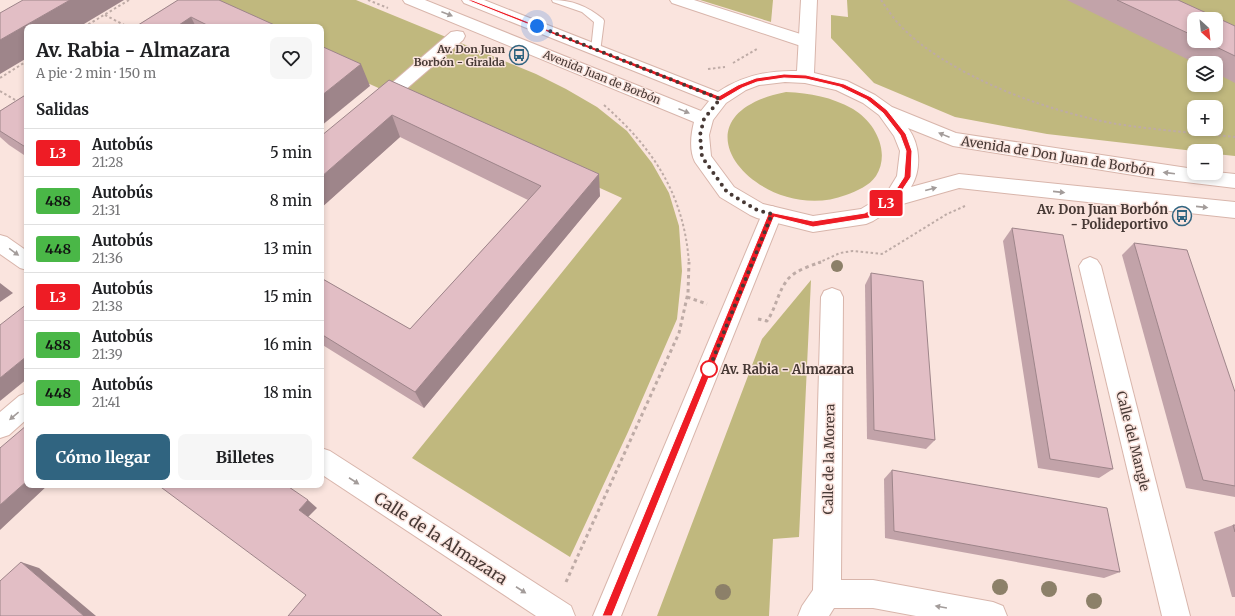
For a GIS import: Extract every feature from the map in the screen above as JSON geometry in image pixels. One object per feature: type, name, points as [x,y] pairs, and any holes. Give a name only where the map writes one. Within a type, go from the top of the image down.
[{"type":"street","name":"Avenida Juan de Borbón","points":[[411,0],[704,119]]},
{"type":"street","name":"Avenida Juan de Borbón","points":[[470,0],[720,99]]},
{"type":"street","points":[[678,0],[807,42]]},
{"type":"street","points":[[806,77],[809,0]]},
{"type":"street","points":[[362,118],[456,36]]},
{"type":"street","points":[[893,199],[907,177],[909,151],[903,134],[885,111],[869,99],[841,85],[806,77],[784,76],[756,80],[740,86],[720,99],[704,119],[700,135],[702,157],[727,192],[757,210],[813,224],[866,216],[893,199],[959,181],[1235,210]]},
{"type":"street","name":"Avenida de Don Juan de Borbón","points":[[885,111],[953,139],[1152,171],[1235,181]]},
{"type":"street","points":[[607,616],[772,214]]},
{"type":"street","points":[[0,242],[24,260]]},
{"type":"street","name":"Calle del Mangle","points":[[1090,266],[1176,616]]},
{"type":"street","name":"Calle de la Morera","points":[[827,594],[832,297]]},
{"type":"street","points":[[0,427],[24,407]]},
{"type":"street","name":"Calle de la Almazara","points":[[324,462],[557,613]]},
{"type":"street","points":[[812,616],[827,594],[873,594],[993,616]]},
{"type":"lane","points":[[557,0],[586,10],[599,21],[596,50]]},
{"type":"path","points":[[89,24],[129,0]]},
{"type":"path","points":[[368,0],[390,9]]},
{"type":"path","points":[[881,0],[886,10],[910,35],[934,53],[967,72],[1014,94],[1046,106],[1100,120],[1235,137]]},
{"type":"path","points":[[104,15],[122,24]]},
{"type":"path","points":[[0,78],[24,63]]},
{"type":"path","points":[[0,91],[17,101]]},
{"type":"path","points":[[557,613],[682,325],[687,297],[689,259],[684,223],[668,177],[654,156],[635,133],[601,102]]},
{"type":"path","points":[[687,297],[732,312],[767,321],[773,313],[781,291],[788,279],[799,271],[840,253],[853,251],[882,254],[947,214],[970,204]]},
{"type":"shaded area","points":[[218,0],[356,0],[536,74],[566,89],[597,107],[627,131],[652,163],[669,193],[679,226],[682,271],[677,319],[628,432],[570,557],[412,458],[622,198],[324,63],[324,24],[239,24]]},
{"type":"shaded area","points":[[700,0],[773,0],[771,22]]},
{"type":"shaded area","points":[[847,0],[1235,0],[1235,156],[1223,155],[1223,144],[1187,144],[1187,150],[1047,134],[955,117],[874,83],[831,38],[831,15],[848,17]]},
{"type":"shaded area","points":[[786,92],[804,93],[837,101],[853,109],[868,122],[878,138],[882,157],[876,176],[870,183],[846,195],[814,201],[784,196],[758,183],[738,165],[728,144],[731,123],[749,105]]},
{"type":"shaded area","points":[[811,280],[799,537],[773,539],[769,616],[657,616],[762,339]]},
{"type":"building","points":[[23,0],[70,0],[28,24],[24,24],[24,26],[0,40],[0,13]]},
{"type":"building","points":[[178,0],[219,0],[272,24],[205,24],[191,17],[180,24],[140,24]]},
{"type":"building","points":[[1117,0],[1178,0],[1204,12],[1187,12],[1187,33]]},
{"type":"building","points":[[1223,21],[1235,26],[1235,56],[1218,48],[1223,48]]},
{"type":"building","points":[[324,47],[361,64],[324,94]]},
{"type":"building","points":[[389,80],[599,174],[415,392],[324,336],[324,280],[410,329],[541,186],[392,115],[324,174],[324,134]]},
{"type":"building","points":[[24,96],[24,146],[0,131],[0,111]]},
{"type":"building","points":[[1012,228],[1063,235],[1113,469],[1050,459]]},
{"type":"building","points":[[1134,243],[1187,250],[1235,392],[1235,486],[1203,480]]},
{"type":"building","points":[[871,273],[923,281],[935,440],[874,430]]},
{"type":"building","points":[[24,306],[24,358],[0,378],[0,325]]},
{"type":"building","points":[[24,428],[24,484],[0,505],[0,448]]},
{"type":"building","points":[[892,470],[1107,508],[1120,572],[894,531]]},
{"type":"building","points":[[162,488],[290,488],[308,500],[299,510],[442,616],[288,616],[306,595]]},
{"type":"building","points":[[21,562],[84,616],[0,616],[0,581]]},
{"type":"bus line","name":"L3","points":[[470,0],[720,99],[740,86],[756,80],[784,76],[806,77],[841,85],[869,99],[885,111],[903,134],[909,151],[907,177],[893,199],[866,216],[813,224],[772,214],[607,616]]},
{"type":"place","name":"Av. Don Juan Borbón - Giralda","points":[[519,55]]},
{"type":"place","name":"Av. Don Juan Borbón - Polideportivo","points":[[1182,216]]},
{"type":"place","name":"Av. Rabia - Almazara","points":[[709,369]]},
{"type":"route","points":[[537,26],[720,99],[704,119],[700,135],[702,157],[727,192],[757,210],[772,214],[709,369]]}]
